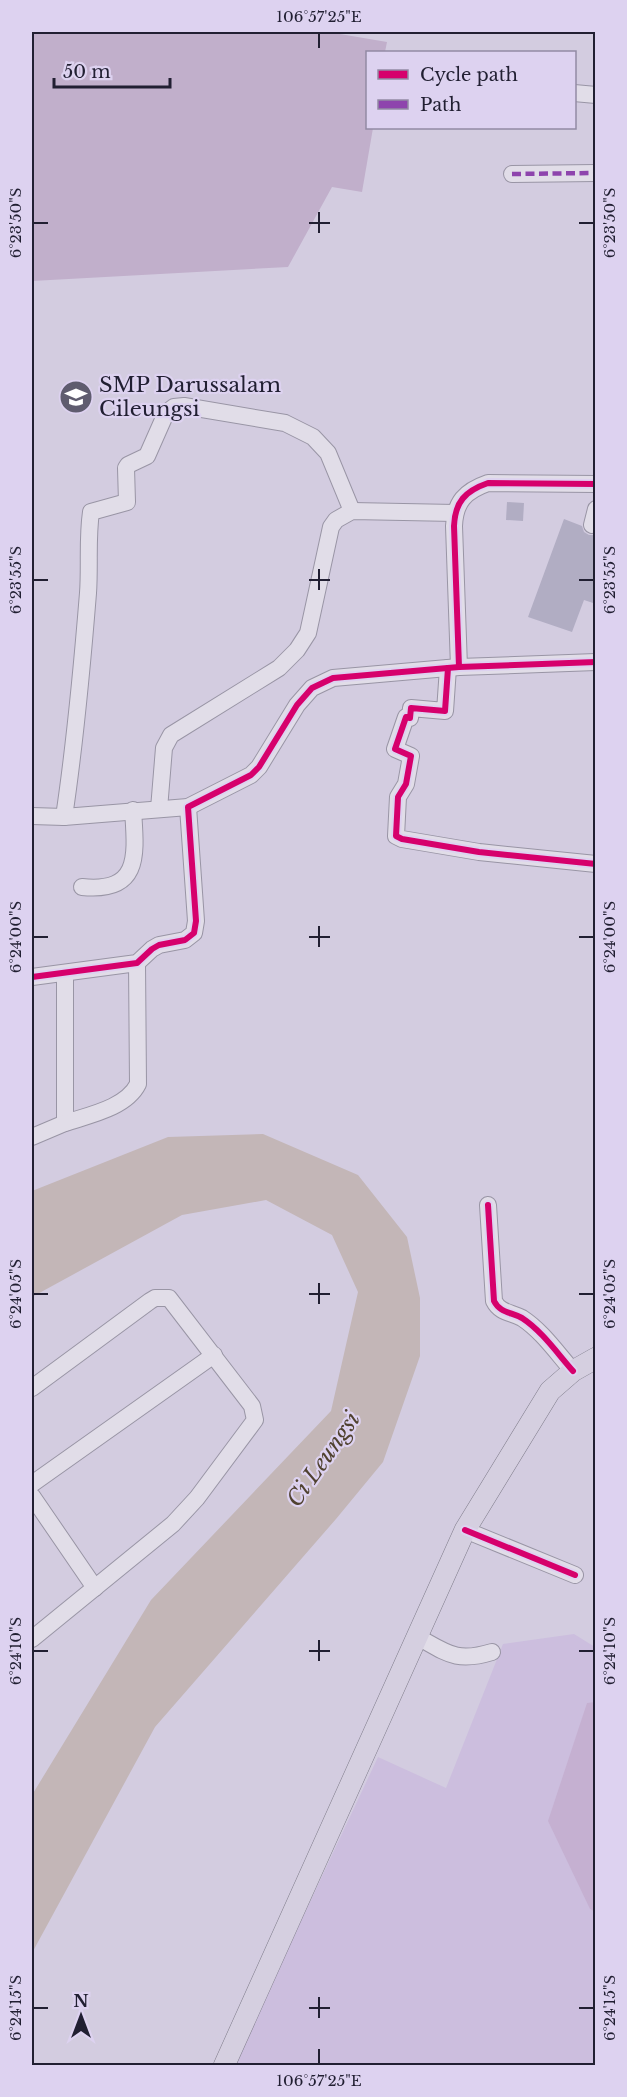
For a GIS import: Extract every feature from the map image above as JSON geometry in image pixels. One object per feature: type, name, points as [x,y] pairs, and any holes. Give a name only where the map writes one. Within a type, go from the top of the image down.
[{"type":"main road","points":[[224,2066],[416,1636],[477,1507],[550,1391],[573,1371],[596,1358]]},
{"type":"street","points":[[576,93],[596,94]]},
{"type":"street","points":[[512,174],[596,172]]},
{"type":"street","points":[[64,817],[77,721],[89,574],[90,543],[87,536],[91,512],[127,502],[126,468],[147,456],[166,413],[174,407],[184,405],[285,423],[313,437],[328,453],[352,511]]},
{"type":"street","points":[[596,484],[488,483],[475,488],[458,503],[454,513],[454,668],[445,711],[411,708],[410,718],[406,717],[395,749],[411,756],[406,784],[398,797],[395,833],[402,839],[479,852],[596,864]]},
{"type":"street","points":[[159,809],[166,740],[279,668],[297,650],[308,633],[331,527],[336,520],[352,511],[454,513]]},
{"type":"street","points":[[32,816],[64,817],[188,807],[251,775],[259,767],[297,705],[312,688],[333,678],[454,668],[596,662]]},
{"type":"street","points":[[32,977],[137,963],[159,945],[185,940],[194,933],[196,921],[188,807]]},
{"type":"street","points":[[82,887],[99,889],[113,886],[129,872],[136,850],[133,810]]},
{"type":"street","points":[[32,1137],[118,1103],[134,1091],[138,1084],[137,963]]},
{"type":"street","points":[[65,973],[65,1123]]},
{"type":"street","points":[[488,1205],[496,1306],[502,1311],[520,1317],[535,1329],[573,1371]]},
{"type":"street","points":[[32,1388],[155,1298],[169,1298],[252,1406],[255,1420],[197,1498],[173,1524],[32,1639]]},
{"type":"street","points":[[32,1484],[214,1355]]},
{"type":"street","points":[[32,1496],[94,1588]]},
{"type":"street","points":[[465,1530],[575,1575]]},
{"type":"street","points":[[416,1636],[454,1656],[474,1657],[492,1652]]},
{"type":"shaded area","points":[[32,32],[333,32],[387,42],[385,51],[366,51],[366,129],[373,129],[362,192],[332,187],[288,267],[32,281]]},
{"type":"shaded area","points":[[574,1634],[595,1647],[595,1702],[587,1704],[590,1909],[595,1912],[595,2065],[233,2066],[378,1757],[446,1788],[503,1644]]},
{"type":"shaded area","points":[[596,1702],[595,1912],[590,1909],[548,1821],[587,1703]]},
{"type":"water","name":"Ci Leungsi","points":[[263,1134],[358,1175],[407,1237],[420,1298],[420,1356],[383,1462],[155,1727],[32,1953],[32,1795],[151,1600],[331,1411],[358,1292],[332,1235],[266,1200],[182,1215],[32,1297],[32,1191],[168,1137]]},
{"type":"building","points":[[507,502],[524,503],[523,521],[506,520]]},
{"type":"building","points":[[564,519],[582,526],[584,532],[589,535],[596,535],[596,604],[584,600],[572,632],[528,617]]},
{"type":"marked path","points":[[512,174],[596,173]]},
{"type":"cycle path","points":[[459,667],[454,526],[459,504],[467,494],[488,483],[596,484]]},
{"type":"cycle path","points":[[32,977],[137,963],[159,945],[185,940],[194,933],[196,921],[188,807],[251,775],[259,767],[297,705],[312,688],[333,678],[459,667],[596,662]]},
{"type":"cycle path","points":[[448,668],[445,711],[411,708],[410,718],[406,717],[395,749],[411,756],[406,784],[398,797],[396,836],[402,839],[479,852],[596,864]]},
{"type":"cycle path","points":[[488,1205],[496,1305],[522,1318],[536,1329],[573,1371]]},
{"type":"cycle path","points":[[465,1530],[575,1575]]},
{"type":"place","name":"SMP Darussalam Cileungsi","points":[[76,397]]}]
